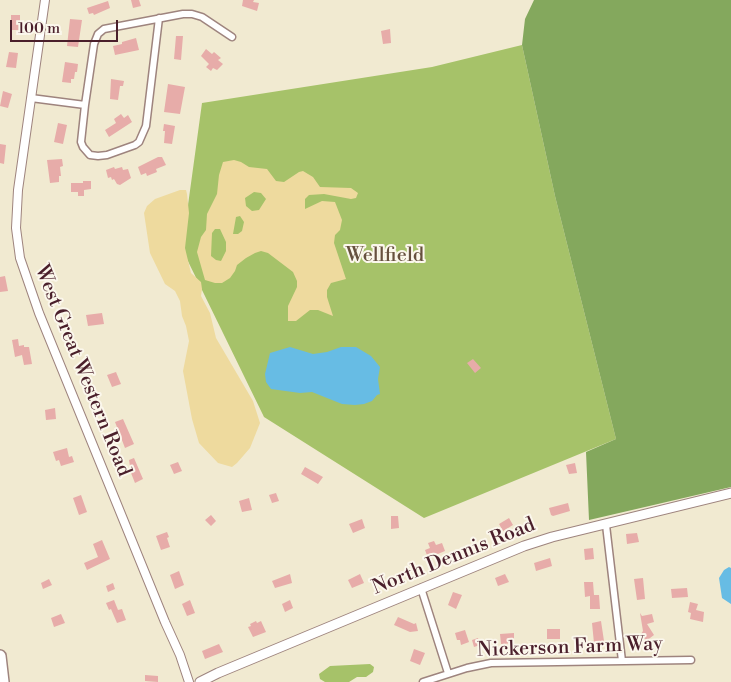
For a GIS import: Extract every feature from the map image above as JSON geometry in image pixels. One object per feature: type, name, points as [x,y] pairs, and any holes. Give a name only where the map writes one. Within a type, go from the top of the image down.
[{"type":"highway","points":[[0,656],[3,682]]},
{"type":"main road","name":"North Dennis Road","points":[[200,682],[524,546],[552,537],[731,493]]},
{"type":"street","name":"West Great Western Road","points":[[45,0],[20,172],[16,214],[17,241],[23,269],[39,313],[165,622],[180,654],[189,682]]},
{"type":"street","points":[[159,18],[146,126],[139,142],[107,155],[98,156],[90,154],[83,147],[82,142],[94,44],[100,31],[159,18],[192,14],[202,17],[232,37]]},
{"type":"street","points":[[31,98],[85,106]]},
{"type":"street","points":[[606,525],[622,661]]},
{"type":"street","points":[[421,588],[448,673]]},
{"type":"street","name":"Nickerson Farm Way","points":[[423,682],[480,664],[491,663],[692,660]]},
{"type":"green space","points":[[534,0],[731,0],[731,487],[589,520],[586,452],[616,439],[555,196],[522,45],[525,19]]},
{"type":"green space","name":"Wellfield","points":[[522,45],[555,196],[616,439],[424,518],[264,417],[182,249],[202,103],[432,67]]},
{"type":"green space","points":[[370,664],[374,667],[373,672],[366,677],[357,677],[349,682],[325,682],[320,679],[319,674],[330,666]]},
{"type":"sand","points":[[234,160],[249,167],[267,169],[276,181],[284,182],[303,171],[313,177],[320,187],[351,188],[358,193],[356,198],[351,199],[324,194],[309,195],[305,199],[305,209],[322,201],[335,202],[342,220],[340,230],[335,235],[334,243],[346,279],[331,283],[327,290],[327,297],[333,316],[318,310],[310,310],[296,321],[288,321],[288,306],[297,287],[297,281],[293,272],[268,253],[261,251],[246,258],[237,265],[230,278],[222,283],[205,280],[197,252],[201,237],[206,230],[207,214],[217,194],[219,175],[223,162]],"holes":[[[254,192],[261,193],[266,199],[259,210],[252,211],[246,206],[245,198]],[[240,216],[244,222],[242,231],[238,234],[233,234],[236,217]],[[215,229],[220,229],[226,242],[226,251],[221,261],[211,256],[212,233]]]},
{"type":"sand","points":[[180,190],[186,190],[187,194],[189,213],[185,248],[191,273],[201,282],[201,296],[210,313],[216,338],[253,401],[260,423],[250,448],[232,467],[218,463],[199,443],[192,419],[183,371],[189,341],[180,301],[175,291],[165,284],[150,253],[144,213],[147,206],[155,199]]},
{"type":"water","points":[[290,347],[313,354],[341,347],[356,347],[371,356],[380,367],[378,379],[380,394],[372,401],[355,405],[342,404],[312,392],[300,393],[271,389],[266,382],[265,374],[270,353]]},
{"type":"water","points":[[729,567],[731,568],[731,604],[722,598],[719,578],[724,570]]},
{"type":"building","points":[[131,0],[139,0],[141,6],[133,8]]},
{"type":"building","points":[[243,0],[254,0],[253,2],[259,3],[257,11],[242,6]]},
{"type":"building","points":[[108,1],[110,8],[94,15],[93,13],[89,14],[87,8]]},
{"type":"building","points":[[11,15],[20,15],[20,30],[11,30]]},
{"type":"building","points":[[70,19],[82,20],[78,47],[67,46]]},
{"type":"building","points":[[390,29],[391,43],[383,44],[381,31]]},
{"type":"building","points":[[176,36],[183,36],[181,60],[174,59]]},
{"type":"building","points":[[136,38],[139,50],[115,55],[113,46]]},
{"type":"building","points":[[206,49],[212,54],[214,52],[221,58],[218,60],[223,64],[217,70],[213,68],[211,71],[206,67],[209,64],[201,56]]},
{"type":"building","points":[[9,52],[18,53],[16,68],[6,67]]},
{"type":"building","points":[[65,62],[78,64],[77,72],[75,72],[74,79],[71,79],[71,83],[62,82]]},
{"type":"building","points":[[111,79],[124,81],[123,86],[120,86],[118,100],[110,99]]},
{"type":"building","points":[[168,84],[185,87],[180,114],[164,112]]},
{"type":"building","points":[[3,91],[12,94],[8,108],[0,106]]},
{"type":"building","points":[[121,114],[124,118],[128,115],[132,122],[109,137],[105,130],[116,123],[114,119]]},
{"type":"building","points":[[58,123],[67,125],[63,144],[54,142]]},
{"type":"building","points":[[164,124],[175,126],[172,144],[164,143]]},
{"type":"building","points":[[0,144],[6,145],[4,164],[0,163]]},
{"type":"building","points":[[158,157],[162,157],[166,165],[156,169],[157,172],[147,176],[146,173],[141,175],[138,167]]},
{"type":"building","points":[[62,159],[63,166],[60,167],[61,176],[59,176],[59,182],[50,183],[47,160]]},
{"type":"building","points":[[114,167],[115,169],[122,167],[123,170],[128,169],[131,178],[120,185],[117,184],[111,177],[108,178],[106,170]]},
{"type":"building","points":[[83,181],[91,181],[91,189],[84,190],[84,196],[78,196],[78,192],[71,192],[71,183],[83,183]]},
{"type":"building","points":[[5,276],[8,291],[0,292],[0,277]]},
{"type":"building","points":[[102,313],[104,324],[88,326],[86,315]]},
{"type":"building","points":[[18,339],[19,346],[29,347],[32,364],[24,365],[22,355],[15,357],[12,340]]},
{"type":"building","points":[[473,359],[481,368],[475,373],[467,363]]},
{"type":"building","points":[[116,372],[121,384],[112,387],[107,375]]},
{"type":"building","points":[[55,408],[56,419],[46,420],[45,410]]},
{"type":"building","points":[[123,419],[134,444],[125,448],[115,422]]},
{"type":"building","points":[[67,448],[69,457],[72,456],[74,462],[61,466],[59,460],[56,461],[53,452]]},
{"type":"building","points":[[134,458],[143,479],[135,483],[129,460]]},
{"type":"building","points":[[178,462],[182,471],[174,474],[170,465]]},
{"type":"building","points":[[575,463],[577,473],[569,474],[566,465]]},
{"type":"building","points":[[305,467],[323,477],[318,484],[301,474]]},
{"type":"building","points":[[276,493],[279,501],[272,503],[269,495]]},
{"type":"building","points":[[81,495],[87,512],[79,515],[73,498]]},
{"type":"building","points":[[249,498],[252,510],[242,512],[239,501]]},
{"type":"building","points":[[568,503],[570,511],[551,515],[549,508]]},
{"type":"building","points":[[211,515],[216,521],[211,526],[205,520]]},
{"type":"building","points":[[391,516],[398,516],[399,528],[391,529]]},
{"type":"building","points":[[509,518],[513,525],[503,531],[499,524]]},
{"type":"building","points":[[362,519],[365,528],[353,533],[349,524]]},
{"type":"building","points":[[167,532],[170,547],[161,550],[156,536]]},
{"type":"building","points":[[637,533],[639,542],[627,544],[626,534]]},
{"type":"building","points":[[102,540],[110,559],[87,570],[84,563],[98,557],[93,544]]},
{"type":"building","points":[[434,541],[436,545],[442,543],[445,551],[428,558],[425,550],[430,548],[428,543]]},
{"type":"building","points":[[593,548],[594,559],[585,560],[584,549]]},
{"type":"building","points":[[550,558],[552,566],[536,571],[534,563]]},
{"type":"building","points":[[179,571],[184,585],[175,589],[170,575]]},
{"type":"building","points":[[290,574],[292,583],[275,588],[272,581]]},
{"type":"building","points":[[360,574],[364,583],[352,588],[348,580]]},
{"type":"building","points":[[505,574],[509,582],[498,586],[495,578]]},
{"type":"building","points":[[643,578],[645,599],[637,600],[634,579]]},
{"type":"building","points":[[49,579],[52,585],[43,589],[41,583]]},
{"type":"building","points":[[584,582],[593,582],[594,595],[599,595],[600,609],[590,609],[590,596],[585,597]]},
{"type":"building","points":[[113,583],[115,589],[108,592],[106,586]]},
{"type":"building","points":[[687,588],[688,597],[672,598],[671,589]]},
{"type":"building","points":[[453,592],[462,595],[456,609],[448,605]]},
{"type":"building","points":[[114,600],[118,610],[122,609],[126,620],[117,623],[111,609],[109,610],[106,603]]},
{"type":"building","points":[[190,600],[195,613],[187,616],[182,604]]},
{"type":"building","points":[[290,600],[293,608],[285,612],[282,604]]},
{"type":"building","points":[[690,602],[698,604],[696,610],[704,612],[703,622],[690,619],[691,613],[688,612]]},
{"type":"building","points":[[640,613],[642,616],[652,614],[654,622],[647,624],[654,635],[646,641],[641,634],[643,631]]},
{"type":"building","points":[[61,614],[65,623],[54,627],[51,618]]},
{"type":"building","points":[[398,617],[414,624],[416,623],[418,631],[410,632],[394,625]]},
{"type":"building","points":[[256,621],[257,623],[261,621],[266,632],[253,637],[248,627]]},
{"type":"building","points":[[601,621],[604,641],[594,643],[592,623]]},
{"type":"building","points":[[547,629],[560,629],[560,639],[547,639]]},
{"type":"building","points":[[465,630],[469,642],[461,645],[455,633]]},
{"type":"building","points":[[514,633],[514,643],[501,644],[500,634]]},
{"type":"building","points":[[478,638],[480,645],[474,647],[472,640]]},
{"type":"building","points":[[219,644],[223,652],[205,659],[202,651]]},
{"type":"building","points":[[414,649],[425,653],[420,665],[410,661]]},
{"type":"building","points":[[145,675],[158,676],[158,682],[145,681]]}]
